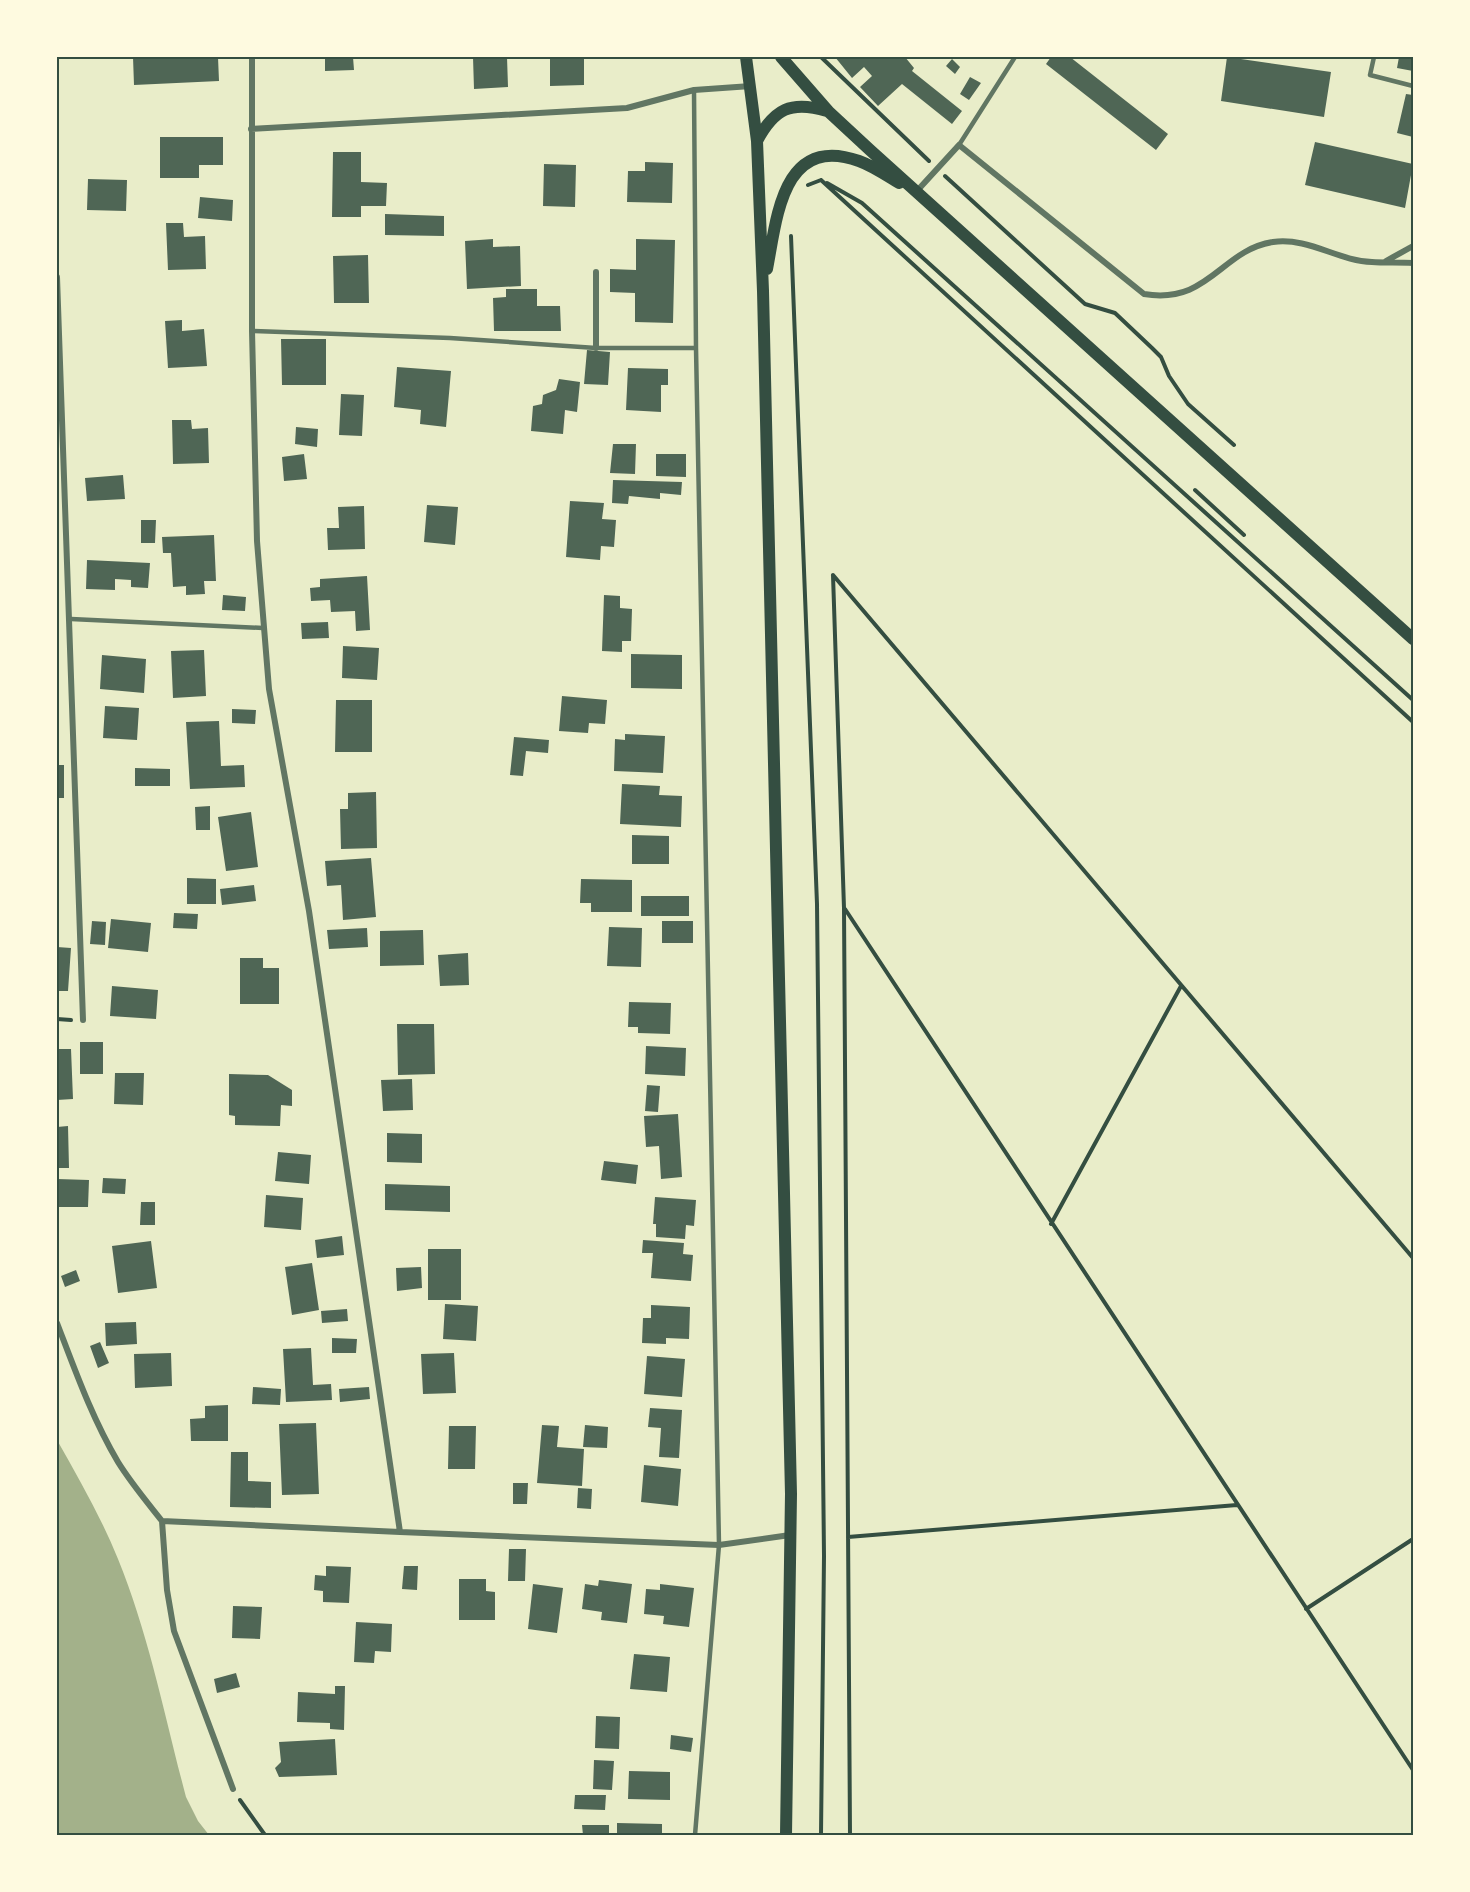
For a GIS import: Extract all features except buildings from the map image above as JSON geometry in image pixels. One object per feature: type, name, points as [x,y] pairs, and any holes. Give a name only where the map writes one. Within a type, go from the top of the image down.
[{"type":"main road","points":[[746,57],[757,141],[763,291],[791,1535],[786,1835]]},
{"type":"main road","points":[[781,57],[829,112],[1413,639]]},
{"type":"main road","points":[[757,141],[767,122],[781,111],[796,106],[829,112]]},
{"type":"main road","points":[[763,291],[783,192],[790,178],[803,166],[832,155],[846,157],[860,161],[916,192]]},
{"type":"street","points":[[252,57],[252,331],[257,541],[263,628],[275,736],[309,911],[400,1532]]},
{"type":"street","points":[[252,129],[627,108],[694,90],[751,86]]},
{"type":"street","points":[[916,192],[959,145],[1144,294],[1160,297],[1193,290],[1245,252],[1273,242],[1307,244],[1371,262],[1413,263]]},
{"type":"street","points":[[1386,261],[1413,246]]},
{"type":"street","points":[[596,272],[596,348]]},
{"type":"street","points":[[57,277],[71,619],[83,1020]]},
{"type":"street","points":[[57,1323],[82,1389],[106,1440],[131,1481],[162,1521],[167,1590],[174,1631],[233,1790]]},
{"type":"street","points":[[162,1521],[719,1545],[791,1535]]},
{"type":"lane","points":[[959,145],[1015,57]]},
{"type":"lane","points":[[1374,57],[1370,75],[1413,86]]},
{"type":"lane","points":[[694,90],[696,348],[719,1545],[695,1835]]},
{"type":"lane","points":[[252,331],[450,338],[596,348],[696,348]]},
{"type":"lane","points":[[71,619],[263,628]]},
{"type":"path","points":[[821,57],[937,168],[1085,304],[1115,313],[1161,357],[1169,376],[1188,404],[1234,445]]},
{"type":"path","points":[[805,187],[821,180]]},
{"type":"path","points":[[821,180],[862,203],[1413,700]]},
{"type":"path","points":[[821,180],[1413,722]]},
{"type":"path","points":[[791,231],[817,904],[824,1556],[821,1835]]},
{"type":"path","points":[[1195,490],[1244,535]]},
{"type":"path","points":[[850,1835],[844,908],[833,575],[1413,1258]]},
{"type":"path","points":[[844,908],[1413,1770]]},
{"type":"path","points":[[1051,1224],[1181,986]]},
{"type":"path","points":[[848,1537],[1238,1505]]},
{"type":"path","points":[[1306,1609],[1413,1539]]},
{"type":"path","points":[[233,1790],[265,1835]]},
{"type":"shaded area","points":[[57,1440],[97,1513],[118,1559],[148,1647],[186,1797],[198,1821],[209,1835],[57,1835]]}]
